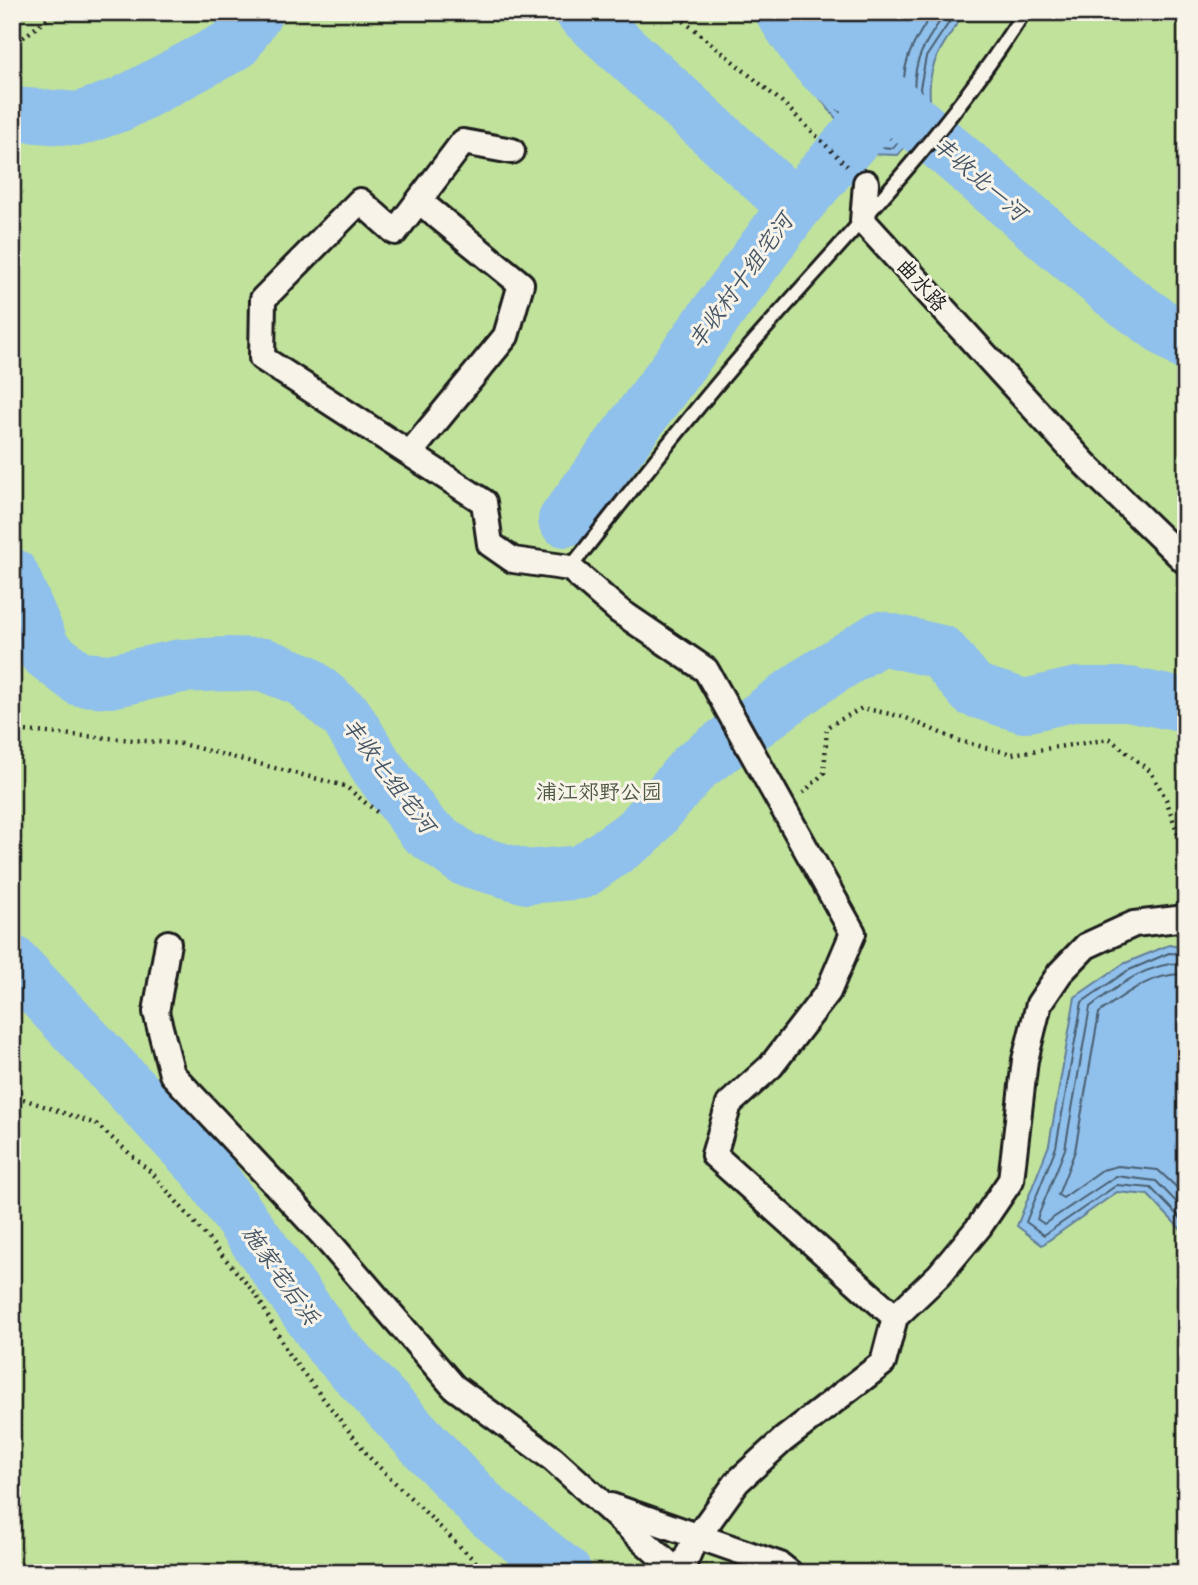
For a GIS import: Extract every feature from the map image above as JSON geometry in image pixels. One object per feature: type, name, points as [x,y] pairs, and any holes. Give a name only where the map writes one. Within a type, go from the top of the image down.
[{"type":"street","points":[[512,151],[463,142],[395,232],[360,201],[263,299],[262,358],[484,502],[490,544],[513,560],[570,569],[618,610],[706,670],[853,933],[828,992],[771,1066],[729,1104],[714,1155],[895,1317]]},
{"type":"street","points":[[863,221],[866,183]]},
{"type":"street","points":[[410,453],[506,335],[522,284],[419,201]]},
{"type":"street","name":"曲水路","points":[[863,221],[1085,464],[1186,562]]},
{"type":"street","points":[[167,943],[156,1012],[172,1074],[323,1234],[454,1387],[553,1459],[680,1573],[697,1536],[737,1482],[783,1440],[883,1363],[895,1317],[963,1246],[1011,1180],[1025,1060],[1039,1004],[1060,973],[1086,946],[1134,924],[1186,918]]},
{"type":"street","points":[[601,1502],[780,1565],[790,1573]]},
{"type":"lane","points":[[570,569],[735,362],[863,221],[988,69],[1024,12]]},
{"type":"path","points":[[12,46],[56,12]]},
{"type":"path","points":[[673,12],[782,103],[866,183]]},
{"type":"path","points":[[783,811],[824,773],[827,727],[862,708],[904,717],[959,741],[1012,754],[1110,739],[1151,772],[1166,799],[1186,858]]},
{"type":"path","points":[[12,730],[182,744],[345,786],[378,813]]},
{"type":"path","points":[[23,1099],[96,1124],[153,1174],[257,1296],[289,1355],[370,1459],[487,1573]]},
{"type":"green space","name":"浦江郊野公园","points":[[12,12],[1186,12],[1186,1573],[12,1573]]},
{"type":"water","points":[[765,12],[965,12],[941,49],[932,71],[932,114],[898,155],[864,154],[782,50]]},
{"type":"water","points":[[1169,945],[1186,948],[1186,1235],[1148,1195],[1117,1192],[1042,1245],[1017,1226],[1049,1145],[1075,997],[1123,964]]},
{"type":"waterway","name":"丰收村十组宅河","points":[[12,114],[79,119],[122,104],[235,44],[256,12]]},
{"type":"waterway","name":"丰收村十组宅河","points":[[565,520],[795,207],[582,12]]},
{"type":"waterway","name":"丰收北一河","points":[[782,12],[824,69],[850,86],[888,99],[1114,292],[1186,344]]},
{"type":"waterway","points":[[795,207],[888,99]]},
{"type":"waterway","name":"丰收七组宅河","points":[[12,575],[45,652],[80,679],[110,681],[181,666],[227,664],[265,665],[303,680],[346,716],[377,767],[424,830],[464,859],[527,877],[582,872],[639,832],[694,767],[810,682],[880,638],[941,652],[973,690],[1024,706],[1077,694],[1129,694],[1186,706]]},
{"type":"waterway","name":"施家宅后浜","points":[[12,962],[205,1168],[331,1345],[484,1508],[565,1573]]}]
